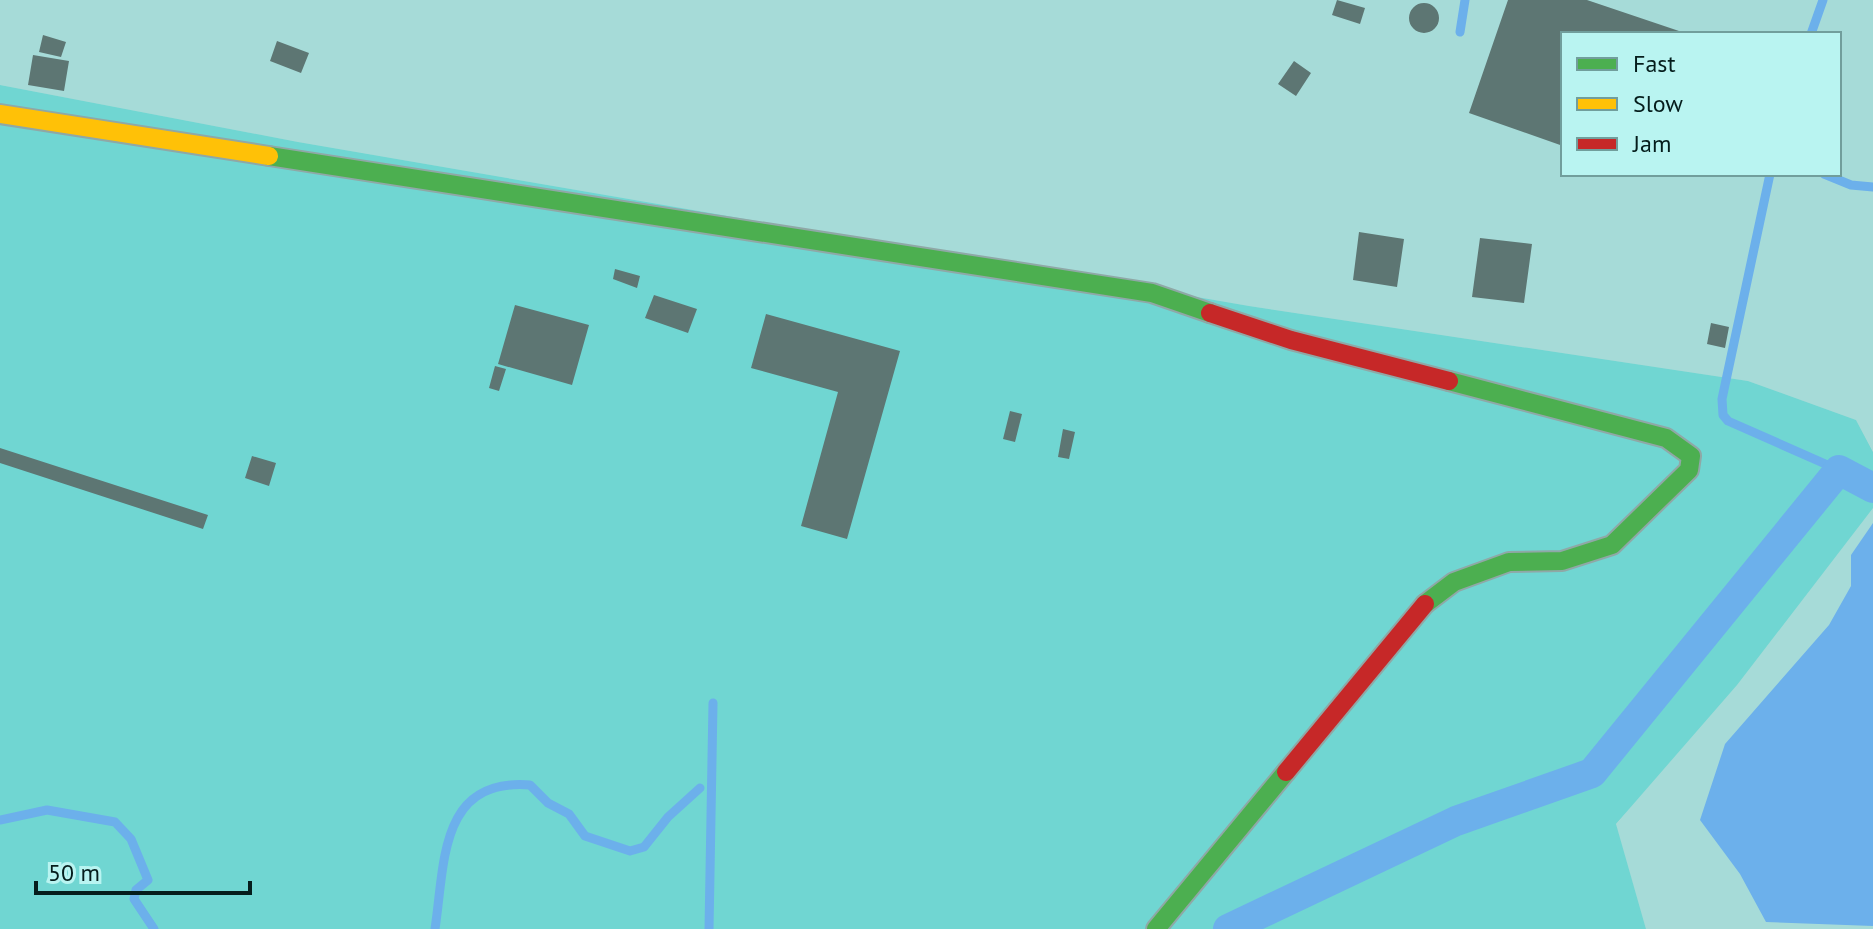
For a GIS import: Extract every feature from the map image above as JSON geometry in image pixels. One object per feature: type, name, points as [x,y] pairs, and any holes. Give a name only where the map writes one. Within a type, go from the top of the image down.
[{"type":"street","points":[[0,114],[1152,293],[1291,340],[1666,438],[1691,456],[1689,470],[1612,545],[1562,561],[1509,562],[1454,582],[1423,605],[1156,929]]},
{"type":"shaded area","points":[[0,0],[1873,0],[1873,451],[1856,420],[1748,381],[1249,306],[298,142],[0,85]]},
{"type":"shaded area","points":[[0,85],[298,142],[1249,306],[1748,381],[1856,420],[1873,452],[1873,508],[1737,685],[1616,824],[1646,929],[0,929]]},
{"type":"shaded area","points":[[1873,504],[1873,929],[1646,929],[1616,825]]},
{"type":"shaded area","points":[[1873,523],[1873,926],[1766,922],[1740,874],[1700,820],[1725,744],[1829,625],[1851,586],[1851,555]]},
{"type":"building","points":[[1337,0],[1365,8],[1360,24],[1332,15]]},
{"type":"building","points":[[1508,0],[1587,0],[1679,31],[1561,32],[1561,145],[1469,113]]},
{"type":"building","points":[[1424,3],[1434,8],[1439,18],[1434,28],[1424,33],[1414,28],[1409,18],[1414,8]]},
{"type":"building","points":[[43,35],[66,42],[61,57],[39,52]]},
{"type":"building","points":[[277,41],[309,53],[301,73],[270,61]]},
{"type":"building","points":[[33,55],[69,61],[64,91],[28,85]]},
{"type":"building","points":[[1294,61],[1311,73],[1296,96],[1278,84]]},
{"type":"building","points":[[1359,232],[1404,239],[1397,287],[1353,280]]},
{"type":"building","points":[[1480,238],[1532,244],[1524,303],[1472,297]]},
{"type":"building","points":[[615,269],[640,276],[637,288],[613,279]]},
{"type":"building","points":[[654,295],[697,309],[688,333],[645,318]]},
{"type":"building","points":[[515,305],[589,325],[572,385],[498,364]]},
{"type":"building","points":[[766,314],[900,351],[847,539],[801,526],[838,392],[751,368]]},
{"type":"building","points":[[1711,323],[1729,327],[1725,348],[1707,344]]},
{"type":"building","points":[[495,366],[506,369],[499,391],[489,388]]},
{"type":"building","points":[[1010,411],[1022,414],[1015,442],[1003,439]]},
{"type":"building","points":[[1063,429],[1075,432],[1069,459],[1058,457]]},
{"type":"building","points":[[0,448],[208,515],[203,529],[0,463]]},
{"type":"building","points":[[252,456],[276,463],[269,486],[245,478]]},
{"type":"waterway","points":[[1460,32],[1465,0]]},
{"type":"waterway","points":[[1812,32],[1823,0]]},
{"type":"waterway","points":[[1770,176],[1722,399],[1723,415],[1728,421],[1839,470]]},
{"type":"waterway","points":[[1829,176],[1851,185],[1873,187]]},
{"type":"waterway","points":[[1228,929],[1456,821],[1592,773],[1839,470],[1873,488]]},
{"type":"waterway","points":[[709,929],[713,703]]},
{"type":"waterway","points":[[435,929],[445,853],[452,830],[463,810],[478,795],[500,786],[530,785],[548,803],[569,814],[585,836],[630,851],[644,847],[668,817],[700,788]]},
{"type":"waterway","points":[[0,820],[47,810],[115,822],[131,839],[148,880],[136,890],[134,899],[154,929]]},
{"type":"traffic: fast","points":[[269,156],[1152,293],[1210,313]]},
{"type":"traffic: fast","points":[[1425,604],[1454,582],[1509,562],[1562,561],[1612,545],[1689,470],[1691,456],[1666,438],[1449,381]]},
{"type":"traffic: fast","points":[[1156,929],[1286,772]]},
{"type":"traffic: slow","points":[[0,114],[269,156]]},
{"type":"traffic: jam","points":[[1210,313],[1291,340],[1449,381]]},
{"type":"traffic: jam","points":[[1286,772],[1425,604]]}]
